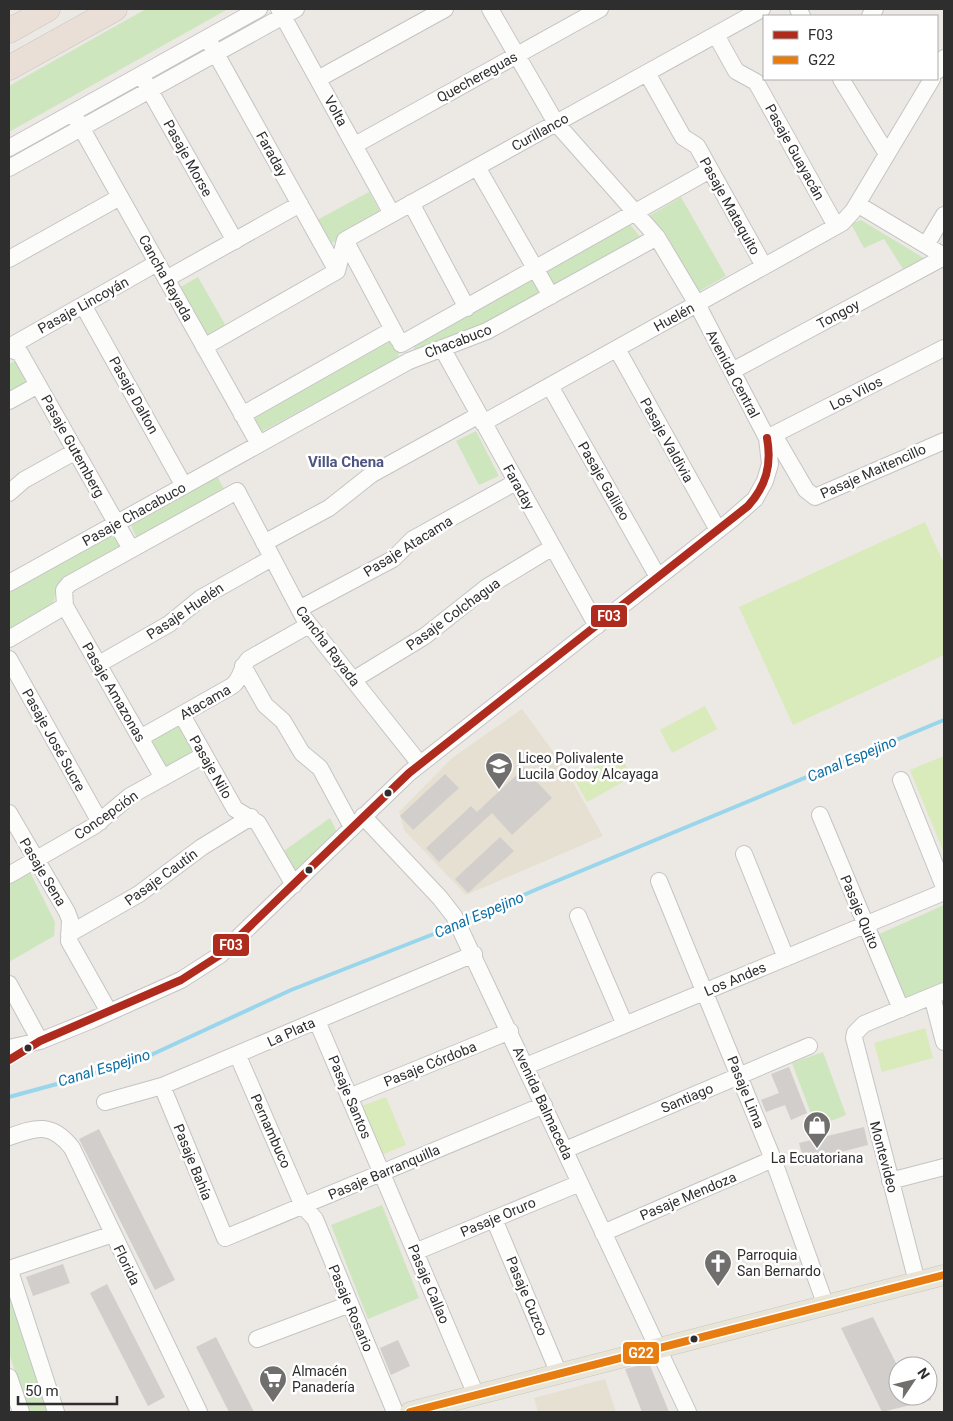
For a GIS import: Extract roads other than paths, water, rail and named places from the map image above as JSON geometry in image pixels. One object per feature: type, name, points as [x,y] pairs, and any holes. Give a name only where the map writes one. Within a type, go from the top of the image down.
[{"type":"highway","points":[[9,31],[48,9]]},
{"type":"highway","points":[[9,68],[115,9]]},
{"type":"main road","points":[[410,1412],[944,1275]]},
{"type":"street","points":[[9,148],[259,9]]},
{"type":"street","points":[[318,79],[445,9]]},
{"type":"street","name":"Avenida Central","points":[[9,1060],[40,1041],[109,1012],[201,969],[237,940],[358,821],[420,764],[748,506],[761,489],[770,464],[771,437],[732,371],[697,304],[657,237],[556,123],[490,9]]},
{"type":"street","name":"Quechereguas","points":[[355,145],[600,9]]},
{"type":"street","name":"Curillanco","points":[[345,240],[762,9]]},
{"type":"street","points":[[9,168],[216,53],[286,11]]},
{"type":"street","name":"Volta","points":[[286,11],[318,79],[392,214]]},
{"type":"street","name":"Pasaje Guayacán","points":[[716,35],[736,71],[756,82],[836,226]]},
{"type":"street","name":"Faraday","points":[[207,38],[337,271]]},
{"type":"street","points":[[938,69],[944,58]]},
{"type":"street","name":"Pasaje Mataquito","points":[[647,73],[683,137],[697,146],[764,266]]},
{"type":"street","name":"Pasaje Morse","points":[[142,74],[235,241]]},
{"type":"street","points":[[842,80],[887,154]]},
{"type":"street","name":"Huelén","points":[[481,419],[550,386],[849,217],[931,80]]},
{"type":"street","name":"Cancha Rayada","points":[[73,112],[259,444]]},
{"type":"street","points":[[477,167],[551,296]]},
{"type":"street","name":"Chacabuco","points":[[401,344],[710,170]]},
{"type":"street","points":[[9,259],[120,197]]},
{"type":"street","points":[[166,280],[300,204]]},
{"type":"street","points":[[411,204],[466,308]]},
{"type":"street","points":[[857,204],[944,257]]},
{"type":"street","points":[[926,245],[944,215]]},
{"type":"street","name":"Chacabuco","points":[[259,444],[409,361],[486,331],[657,237]]},
{"type":"street","points":[[204,347],[337,271],[345,240]]},
{"type":"street","points":[[345,240],[409,361]]},
{"type":"street","name":"Tongoy","points":[[732,371],[944,257]]},
{"type":"street","name":"Pasaje Lincoyán","points":[[9,348],[157,264]]},
{"type":"street","name":"Pasaje Dalton","points":[[83,305],[184,486]]},
{"type":"street","points":[[242,415],[392,330]]},
{"type":"street","name":"Pasaje Gutemberg","points":[[9,348],[20,353],[131,549]]},
{"type":"street","name":"Faraday","points":[[442,348],[597,626]]},
{"type":"street","name":"Los Vilos","points":[[771,437],[944,348]]},
{"type":"street","name":"Pasaje Valdivia","points":[[617,349],[718,530]]},
{"type":"street","points":[[9,401],[38,385]]},
{"type":"street","name":"Pasaje Galileo","points":[[550,386],[658,577]]},
{"type":"street","points":[[264,543],[329,508],[372,474],[481,419]]},
{"type":"street","name":"Pasaje Maitencillo","points":[[771,437],[806,490],[815,497],[944,441]]},
{"type":"street","name":"Pasaje Chacabuco","points":[[9,583],[259,444]]},
{"type":"street","points":[[9,493],[24,480],[76,451]]},
{"type":"street","name":"Pasaje Atacama","points":[[299,609],[393,559],[413,539],[516,482]]},
{"type":"street","name":"Cancha Rayada","points":[[131,549],[237,491],[309,625],[420,764]]},
{"type":"street","name":"Pasaje Colchagua","points":[[353,680],[425,636],[487,587],[553,547]]},
{"type":"street","points":[[9,639],[65,606],[64,594],[66,586],[131,549]]},
{"type":"street","name":"Pasaje Huelén","points":[[99,664],[168,624],[200,598],[272,558]]},
{"type":"street","name":"Pasaje Amazonas","points":[[65,606],[163,778]]},
{"type":"street","name":"Atacama","points":[[140,738],[236,684],[243,666],[253,656],[309,625]]},
{"type":"street","name":"Pasaje José Sucre","points":[[9,659],[100,822]]},
{"type":"street","name":"Avenida Balmaceda","points":[[243,666],[265,705],[283,721],[302,753],[320,768],[358,821],[440,898],[454,916],[474,954],[688,1412]]},
{"type":"street","name":"Pasaje Nilo","points":[[182,715],[235,808],[238,812],[251,817],[258,823],[294,885]]},
{"type":"street","name":"Concepción","points":[[9,875],[100,822],[120,802],[204,755]]},
{"type":"street","points":[[901,780],[944,887]]},
{"type":"street","name":"Pasaje Sena","points":[[9,813],[67,912],[70,920],[69,942],[109,1012]]},
{"type":"street","name":"Pasaje Quito","points":[[820,815],[901,1009]]},
{"type":"street","name":"Pasaje Cautín","points":[[69,934],[139,894],[202,847],[251,817]]},
{"type":"street","points":[[744,854],[786,958]]},
{"type":"street","name":"Pasaje Lima","points":[[659,881],[773,1159],[826,1306]]},
{"type":"street","name":"Los Andes","points":[[526,1066],[944,892]]},
{"type":"street","points":[[578,916],[625,1025]]},
{"type":"street","name":"La Plata","points":[[105,1102],[162,1086],[238,1056],[474,954]]},
{"type":"street","points":[[9,984],[40,1041]]},
{"type":"street","points":[[901,1009],[938,994],[944,1042]]},
{"type":"street","name":"Montevideo","points":[[901,1009],[864,1024],[855,1033],[854,1043],[917,1282]]},
{"type":"street","name":"Pasaje Santos","points":[[317,1021],[382,1173]]},
{"type":"street","name":"Pasaje Córdoba","points":[[350,1097],[510,1031]]},
{"type":"street","name":"Avenida Central","points":[[9,1048],[40,1041]]},
{"type":"street","name":"Santiago","points":[[565,1150],[809,1046]]},
{"type":"street","name":"Pernambuco","points":[[238,1056],[304,1206]]},
{"type":"street","name":"Pasaje Bahía","points":[[162,1086],[225,1238]]},
{"type":"street","name":"Pasaje Barranquilla","points":[[225,1238],[544,1105]]},
{"type":"street","name":"Florida","points":[[9,1136],[44,1128],[60,1135],[72,1148],[199,1412]]},
{"type":"street","name":"Pasaje Mendoza","points":[[603,1232],[773,1159]]},
{"type":"street","points":[[890,1181],[944,1167]]},
{"type":"street","name":"Pasaje Callao","points":[[382,1173],[476,1395]]},
{"type":"street","name":"Pasaje Oruro","points":[[415,1252],[580,1183]]},
{"type":"street","name":"Pasaje Rosario","points":[[304,1206],[315,1219],[395,1412]]},
{"type":"street","name":"Pasaje Cuzco","points":[[494,1219],[559,1374]]},
{"type":"street","points":[[56,1412],[9,1268],[112,1234]]},
{"type":"street","points":[[257,1339],[350,1304]]},
{"type":"street","points":[[9,1377],[21,1412]]},
{"type":"waterway","name":"Canal Espejino","points":[[462,922],[944,720]]},
{"type":"waterway","name":"Canal Espejino","points":[[9,1097],[90,1075],[153,1054],[291,990],[454,926]]},
{"type":"place","name":"Liceo Polivalente Lucila Godoy Alcayaga","points":[[499,790]]},
{"type":"place","name":"La Ecuatoriana","points":[[817,1149]]},
{"type":"place","name":"Parroquia San Bernardo","points":[[718,1287]]},
{"type":"place","name":"Almacén Panadería","points":[[273,1403]]},
{"type":"district","name":"Villa Chena","points":[[346,462]]}]
